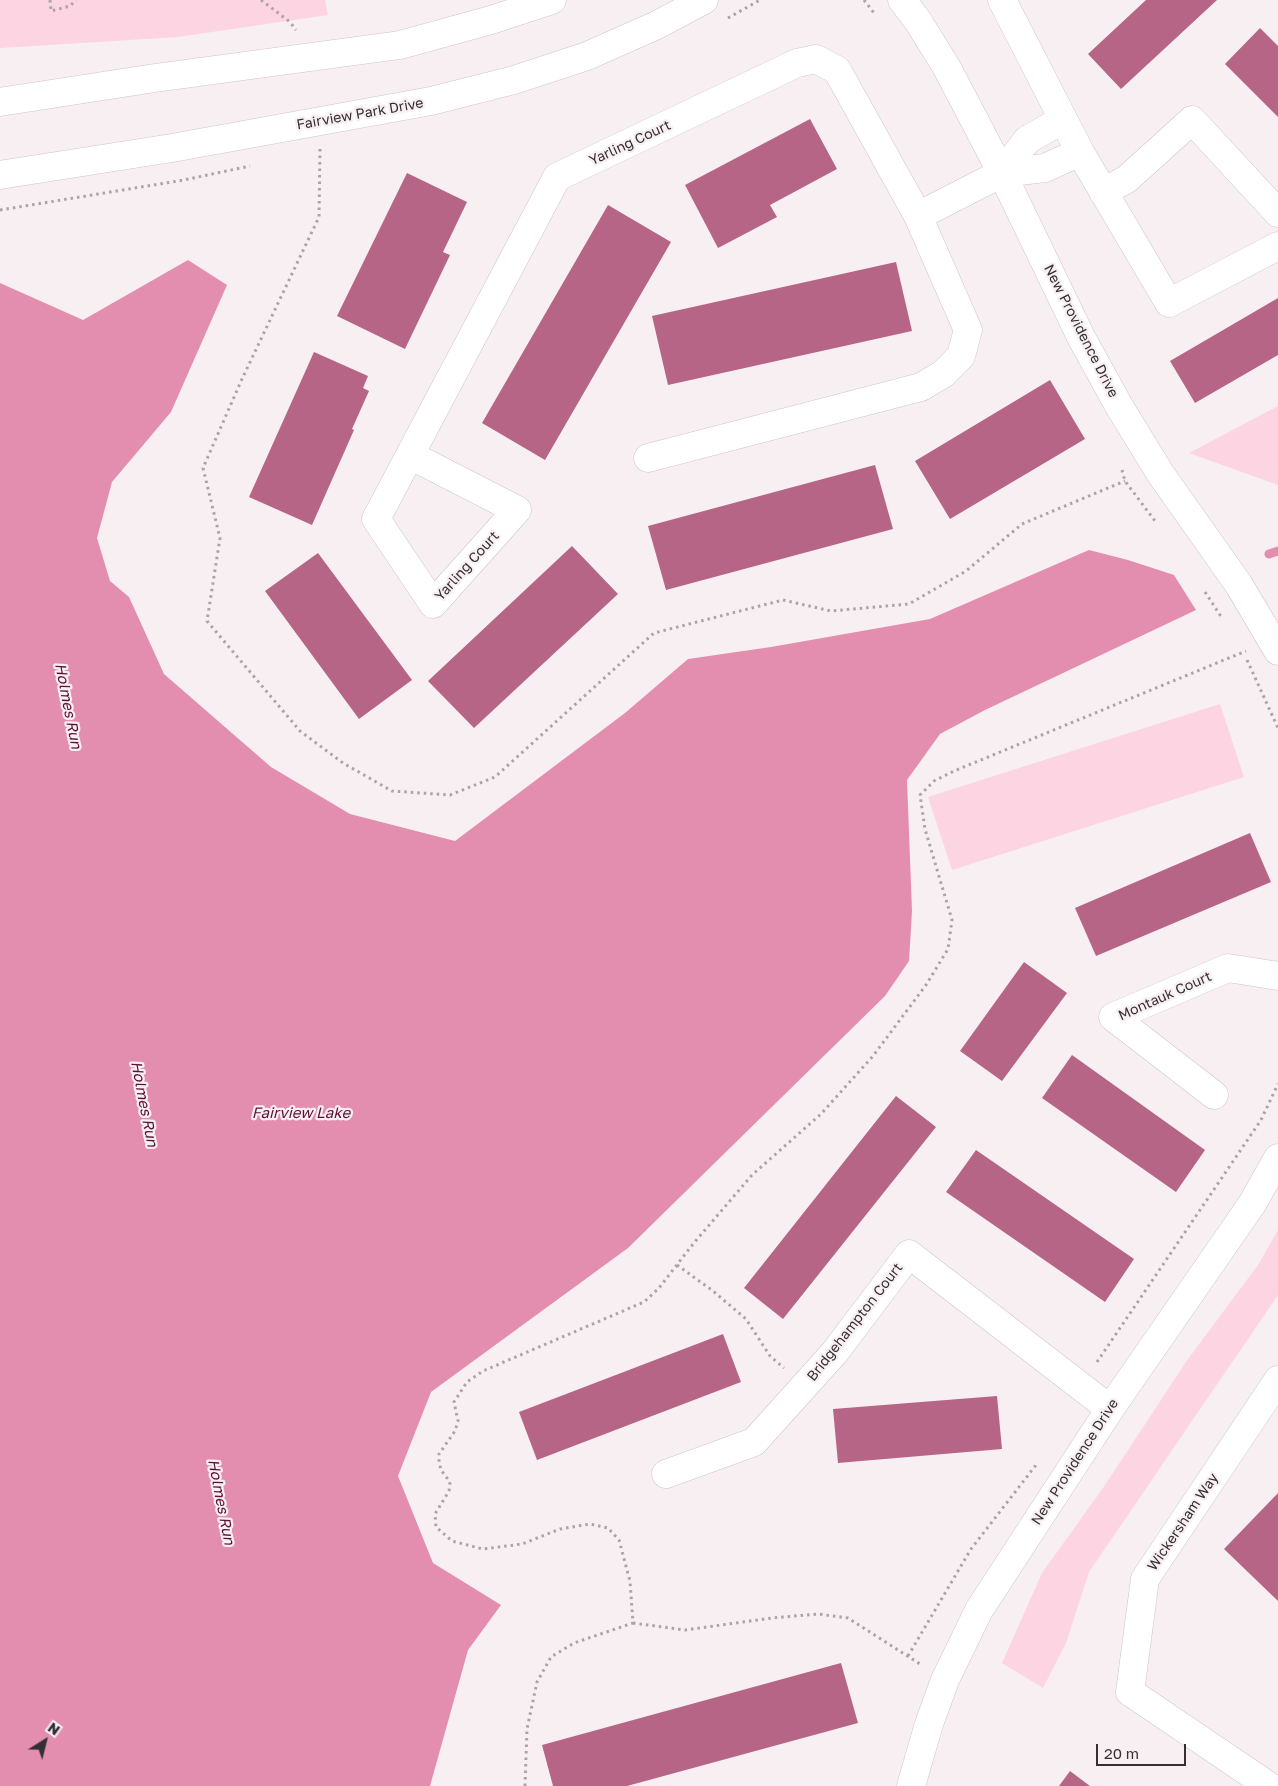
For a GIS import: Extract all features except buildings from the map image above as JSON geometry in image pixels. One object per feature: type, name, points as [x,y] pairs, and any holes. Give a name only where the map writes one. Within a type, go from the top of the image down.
[{"type":"street","points":[[0,102],[155,78],[400,45],[491,20],[552,0]]},
{"type":"street","name":"Fairview Park Drive","points":[[0,175],[172,148],[440,99],[514,80],[587,56],[657,25],[704,0]]},
{"type":"street","name":"New Providence Drive","points":[[902,0],[948,68],[1002,173],[1082,337],[1120,406],[1160,473],[1239,585],[1275,646]]},
{"type":"street","points":[[1002,0],[1062,120],[1169,303],[1278,246]]},
{"type":"street","name":"Yarling Court","points":[[410,455],[517,510],[433,604],[376,519],[557,177],[797,63],[816,59],[838,70],[918,216],[968,330],[961,356],[943,374],[921,387],[648,458]]},
{"type":"street","points":[[1002,173],[1027,140],[1062,120]]},
{"type":"street","points":[[1103,192],[1127,179],[1192,120],[1278,213]]},
{"type":"street","points":[[918,216],[1002,173],[1045,168],[1080,152]]},
{"type":"street","name":"Montauk Court","points":[[1214,1095],[1113,1017],[1228,968],[1278,976]]},
{"type":"street","name":"New Providence Drive","points":[[911,1786],[928,1724],[945,1680],[979,1610],[1110,1409],[1252,1204],[1278,1158]]},
{"type":"street","name":"Bridgehampton Court","points":[[666,1474],[754,1442],[835,1352],[909,1254],[1110,1409]]},
{"type":"street","name":"Wickersham Way","points":[[1270,1786],[1130,1692],[1145,1579],[1278,1380]]},
{"type":"path","points":[[50,0],[51,11],[70,6],[76,0]]},
{"type":"path","points":[[262,0],[290,22],[297,31]]},
{"type":"path","points":[[310,153],[320,151]]},
{"type":"path","points":[[0,210],[184,180],[252,166]]},
{"type":"path","points":[[1211,601],[1225,623]]},
{"type":"path","points":[[1239,645],[1278,728]]},
{"type":"path","points":[[633,1623],[630,1581],[619,1540],[608,1528],[590,1524],[560,1529],[522,1544],[483,1549],[452,1542],[436,1527],[435,1514],[449,1491],[450,1482],[441,1470],[438,1462],[440,1454],[455,1431],[458,1421],[454,1402],[467,1382],[482,1370],[644,1302],[659,1288],[717,1215],[752,1176],[822,1114],[873,1056],[926,985],[948,949],[952,920],[925,829],[920,795],[934,781],[954,771],[1243,652],[1275,646]]},
{"type":"path","points":[[677,1265],[713,1291],[746,1319],[770,1356],[804,1386]]},
{"type":"path","points":[[525,1786],[527,1729],[537,1682],[550,1657],[574,1643],[633,1623],[684,1630],[818,1614],[848,1618],[945,1680]]},
{"type":"shaded area","points":[[0,0],[325,0],[328,15],[178,37],[0,48]]},
{"type":"shaded area","points":[[1278,406],[1278,485],[1189,453]]},
{"type":"shaded area","points":[[1220,704],[1244,777],[952,870],[928,797]]},
{"type":"shaded area","points":[[1278,1230],[1278,1295],[1089,1572],[1066,1643],[1043,1688],[1002,1663],[1042,1573],[1103,1488],[1188,1359],[1258,1265]]},
{"type":"water","name":"Fairview Lake","points":[[188,260],[227,285],[171,412],[112,482],[97,538],[110,581],[129,597],[164,674],[271,767],[350,814],[455,841],[625,713],[688,659],[771,647],[930,619],[1089,550],[1174,575],[1196,610],[985,710],[940,734],[907,780],[912,911],[909,961],[885,996],[628,1248],[431,1392],[398,1476],[433,1563],[501,1605],[468,1650],[430,1786],[0,1786],[0,283],[83,320]]},
{"type":"waterway","points":[[1269,554],[1278,551]]},
{"type":"water label","name":"Holmes Run","points":[[68,706]]},
{"type":"water label","name":"Holmes Run","points":[[144,1104]]},
{"type":"water label","name":"Holmes Run","points":[[221,1502]]}]
